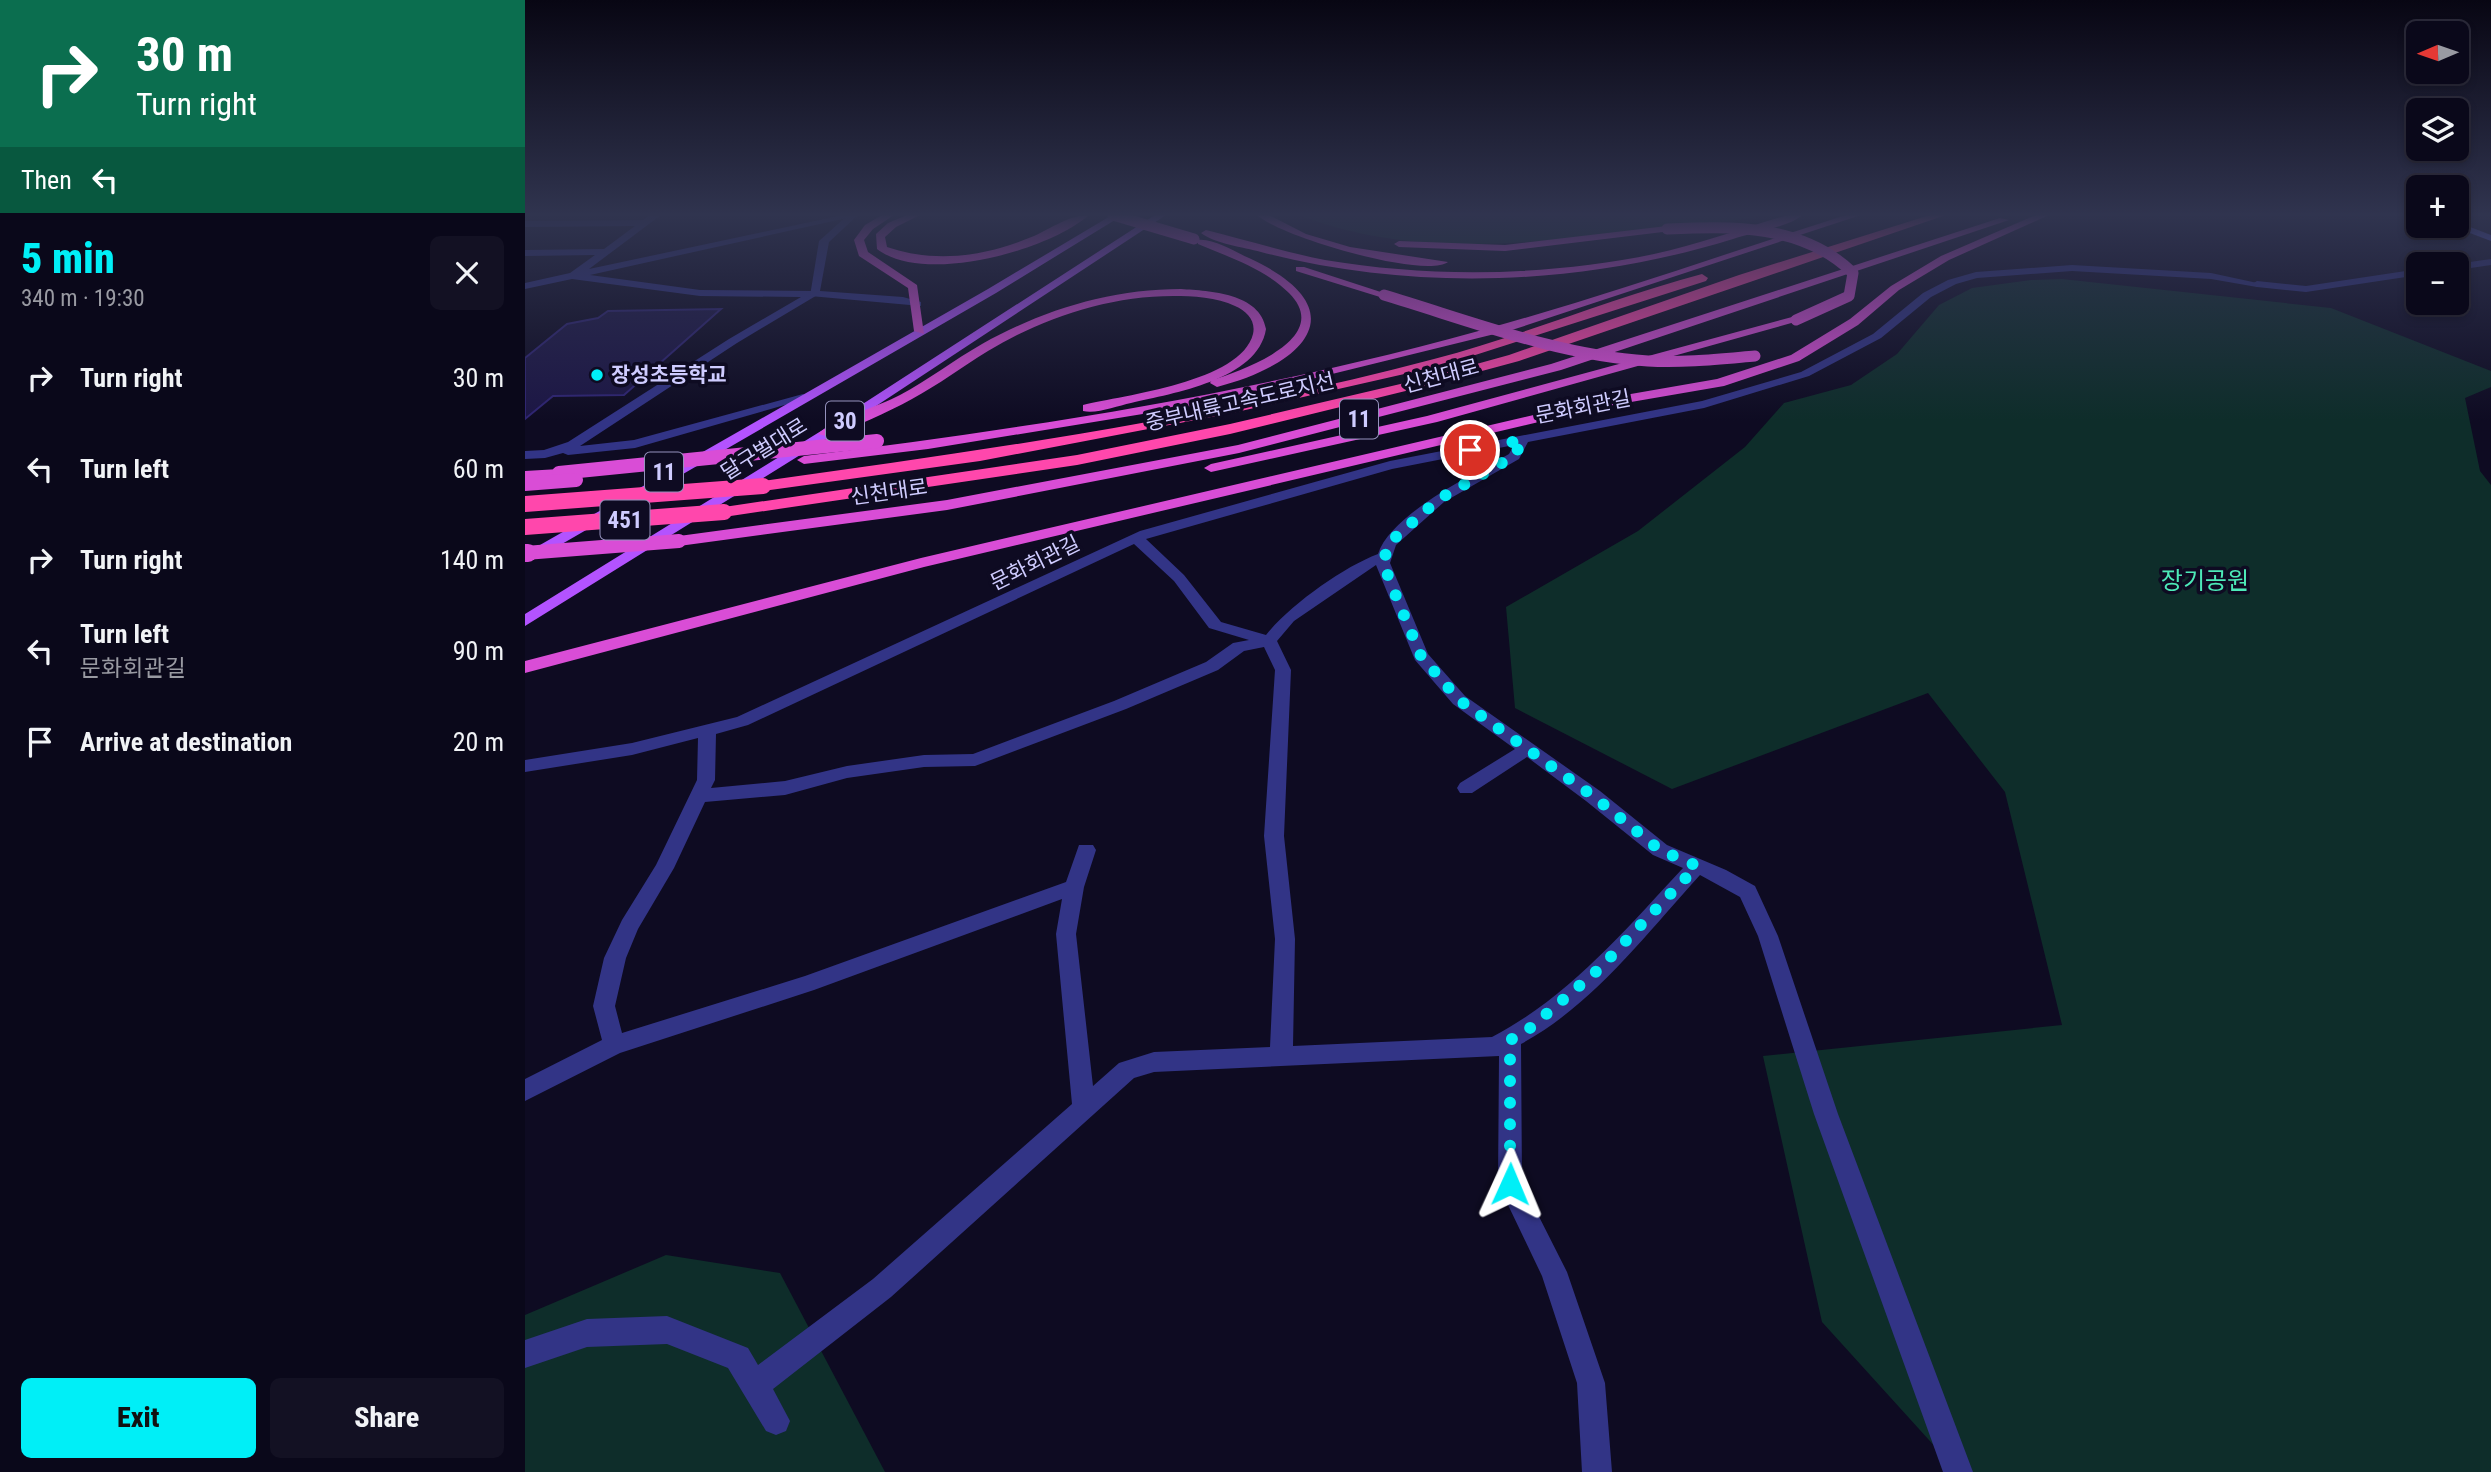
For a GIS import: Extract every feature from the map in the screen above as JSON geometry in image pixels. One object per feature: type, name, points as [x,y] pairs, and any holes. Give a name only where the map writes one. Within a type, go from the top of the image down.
[{"type":"highway","points":[[908,284],[913,287],[920,331]]},
{"type":"highway","points":[[525,475],[877,441],[1187,391],[1245,374],[1284,353],[1304,331],[1307,319],[1305,307],[1284,284]]},
{"type":"highway","points":[[1346,284],[1541,342],[1595,354],[1683,362],[1792,350],[1854,322]]},
{"type":"highway","name":"신천대로","points":[[525,484],[804,460],[929,445],[1222,397],[1511,326],[1642,284]]},
{"type":"highway","name":"중부내륙고속도로지선","points":[[525,504],[763,486],[980,456],[1131,430],[1439,362],[1685,284]]},
{"type":"highway","name":"중부내륙고속도로지선","points":[[525,527],[724,512],[1077,460],[1230,429],[1430,381],[1514,358],[1727,284]]},
{"type":"highway","name":"신천대로","points":[[525,553],[679,541],[947,505],[1239,449],[1432,401],[1556,366],[1808,284]]},
{"type":"highway","points":[[947,505],[1132,482],[1279,456],[1796,320],[1849,296],[1851,284]]},
{"type":"highway","points":[[525,667],[921,563],[1602,403],[1719,383],[1795,358],[1854,322],[1902,284]]},
{"type":"highway","points":[[825,434],[916,392],[1018,329],[1089,304],[1131,295],[1188,293],[1241,304],[1256,316],[1260,324],[1257,341],[1237,362],[1201,378],[1088,408]]},
{"type":"main road","name":"달구벌대로","points":[[525,559],[1001,284]]},
{"type":"main road","name":"달구벌대로","points":[[525,621],[825,434],[1056,284]]},
{"type":"street","points":[[630,284],[700,293],[814,294],[903,300],[917,304]]},
{"type":"street","points":[[545,454],[573,445],[733,341],[814,294],[816,284]]},
{"type":"street","name":"문화회관길","points":[[525,766],[632,749],[742,721],[1136,538],[1390,465],[1704,404],[1805,374],[1877,336],[1927,295],[1949,284]]},
{"type":"street","name":"문화회관길","points":[[2255,284],[2307,289],[2342,284]]},
{"type":"street","points":[[525,455],[635,444],[803,398]]},
{"type":"street","points":[[1523,440],[1514,456],[1439,499],[1389,543],[1383,563],[1421,656],[1459,700],[1660,850],[1748,892],[1768,936],[1825,1114],[1958,1472]]},
{"type":"street","points":[[1136,538],[1179,578],[1215,625],[1269,641],[1283,670],[1274,836],[1285,939],[1281,1056]]},
{"type":"street","points":[[698,796],[785,788],[847,772],[924,761],[975,761],[1212,666],[1239,647],[1269,641],[1288,618],[1368,563],[1385,557]]},
{"type":"street","points":[[614,1043],[604,1006],[615,958],[629,926],[664,868],[706,780],[707,730]]},
{"type":"street","points":[[1466,788],[1527,749]]},
{"type":"street","points":[[1084,1111],[1066,934],[1074,887],[1086,850]]},
{"type":"street","points":[[754,1386],[882,1288],[1127,1070],[1154,1062],[1495,1046],[1523,1034],[1599,969],[1697,866]]},
{"type":"street","points":[[525,1091],[545,1077],[614,1043],[766,998],[1074,887]]},
{"type":"street","points":[[1510,1040],[1510,1184],[1554,1272],[1591,1383],[1597,1472]]},
{"type":"street","points":[[525,1354],[587,1333],[667,1330],[737,1358],[776,1421]]},
{"type":"green space","name":"장기공원","points":[[2004,284],[2106,284],[2331,308],[2491,371],[2491,387],[2465,398],[2480,471],[2491,485],[2491,1472],[1958,1472],[1822,1322],[1763,1056],[2062,1025],[2005,792],[1928,693],[1672,789],[1515,708],[1506,607],[1638,531],[1745,447],[1784,403],[1851,385],[1897,354],[1939,305],[1972,288]]},
{"type":"green space","points":[[666,1255],[780,1273],[885,1472],[525,1472],[525,1315]]},
{"type":"building","points":[[721,309],[624,395],[553,396],[525,419],[525,358],[567,324],[598,318],[608,311]]},
{"type":"place","name":"장성초등학교","points":[[597,375]]},
{"type":"route","points":[[1470,450],[1523,440],[1514,456],[1458,486],[1405,528],[1389,543],[1383,563],[1421,656],[1459,700],[1593,796],[1660,850],[1697,866],[1599,969],[1523,1034],[1510,1040],[1510,1184]]}]
